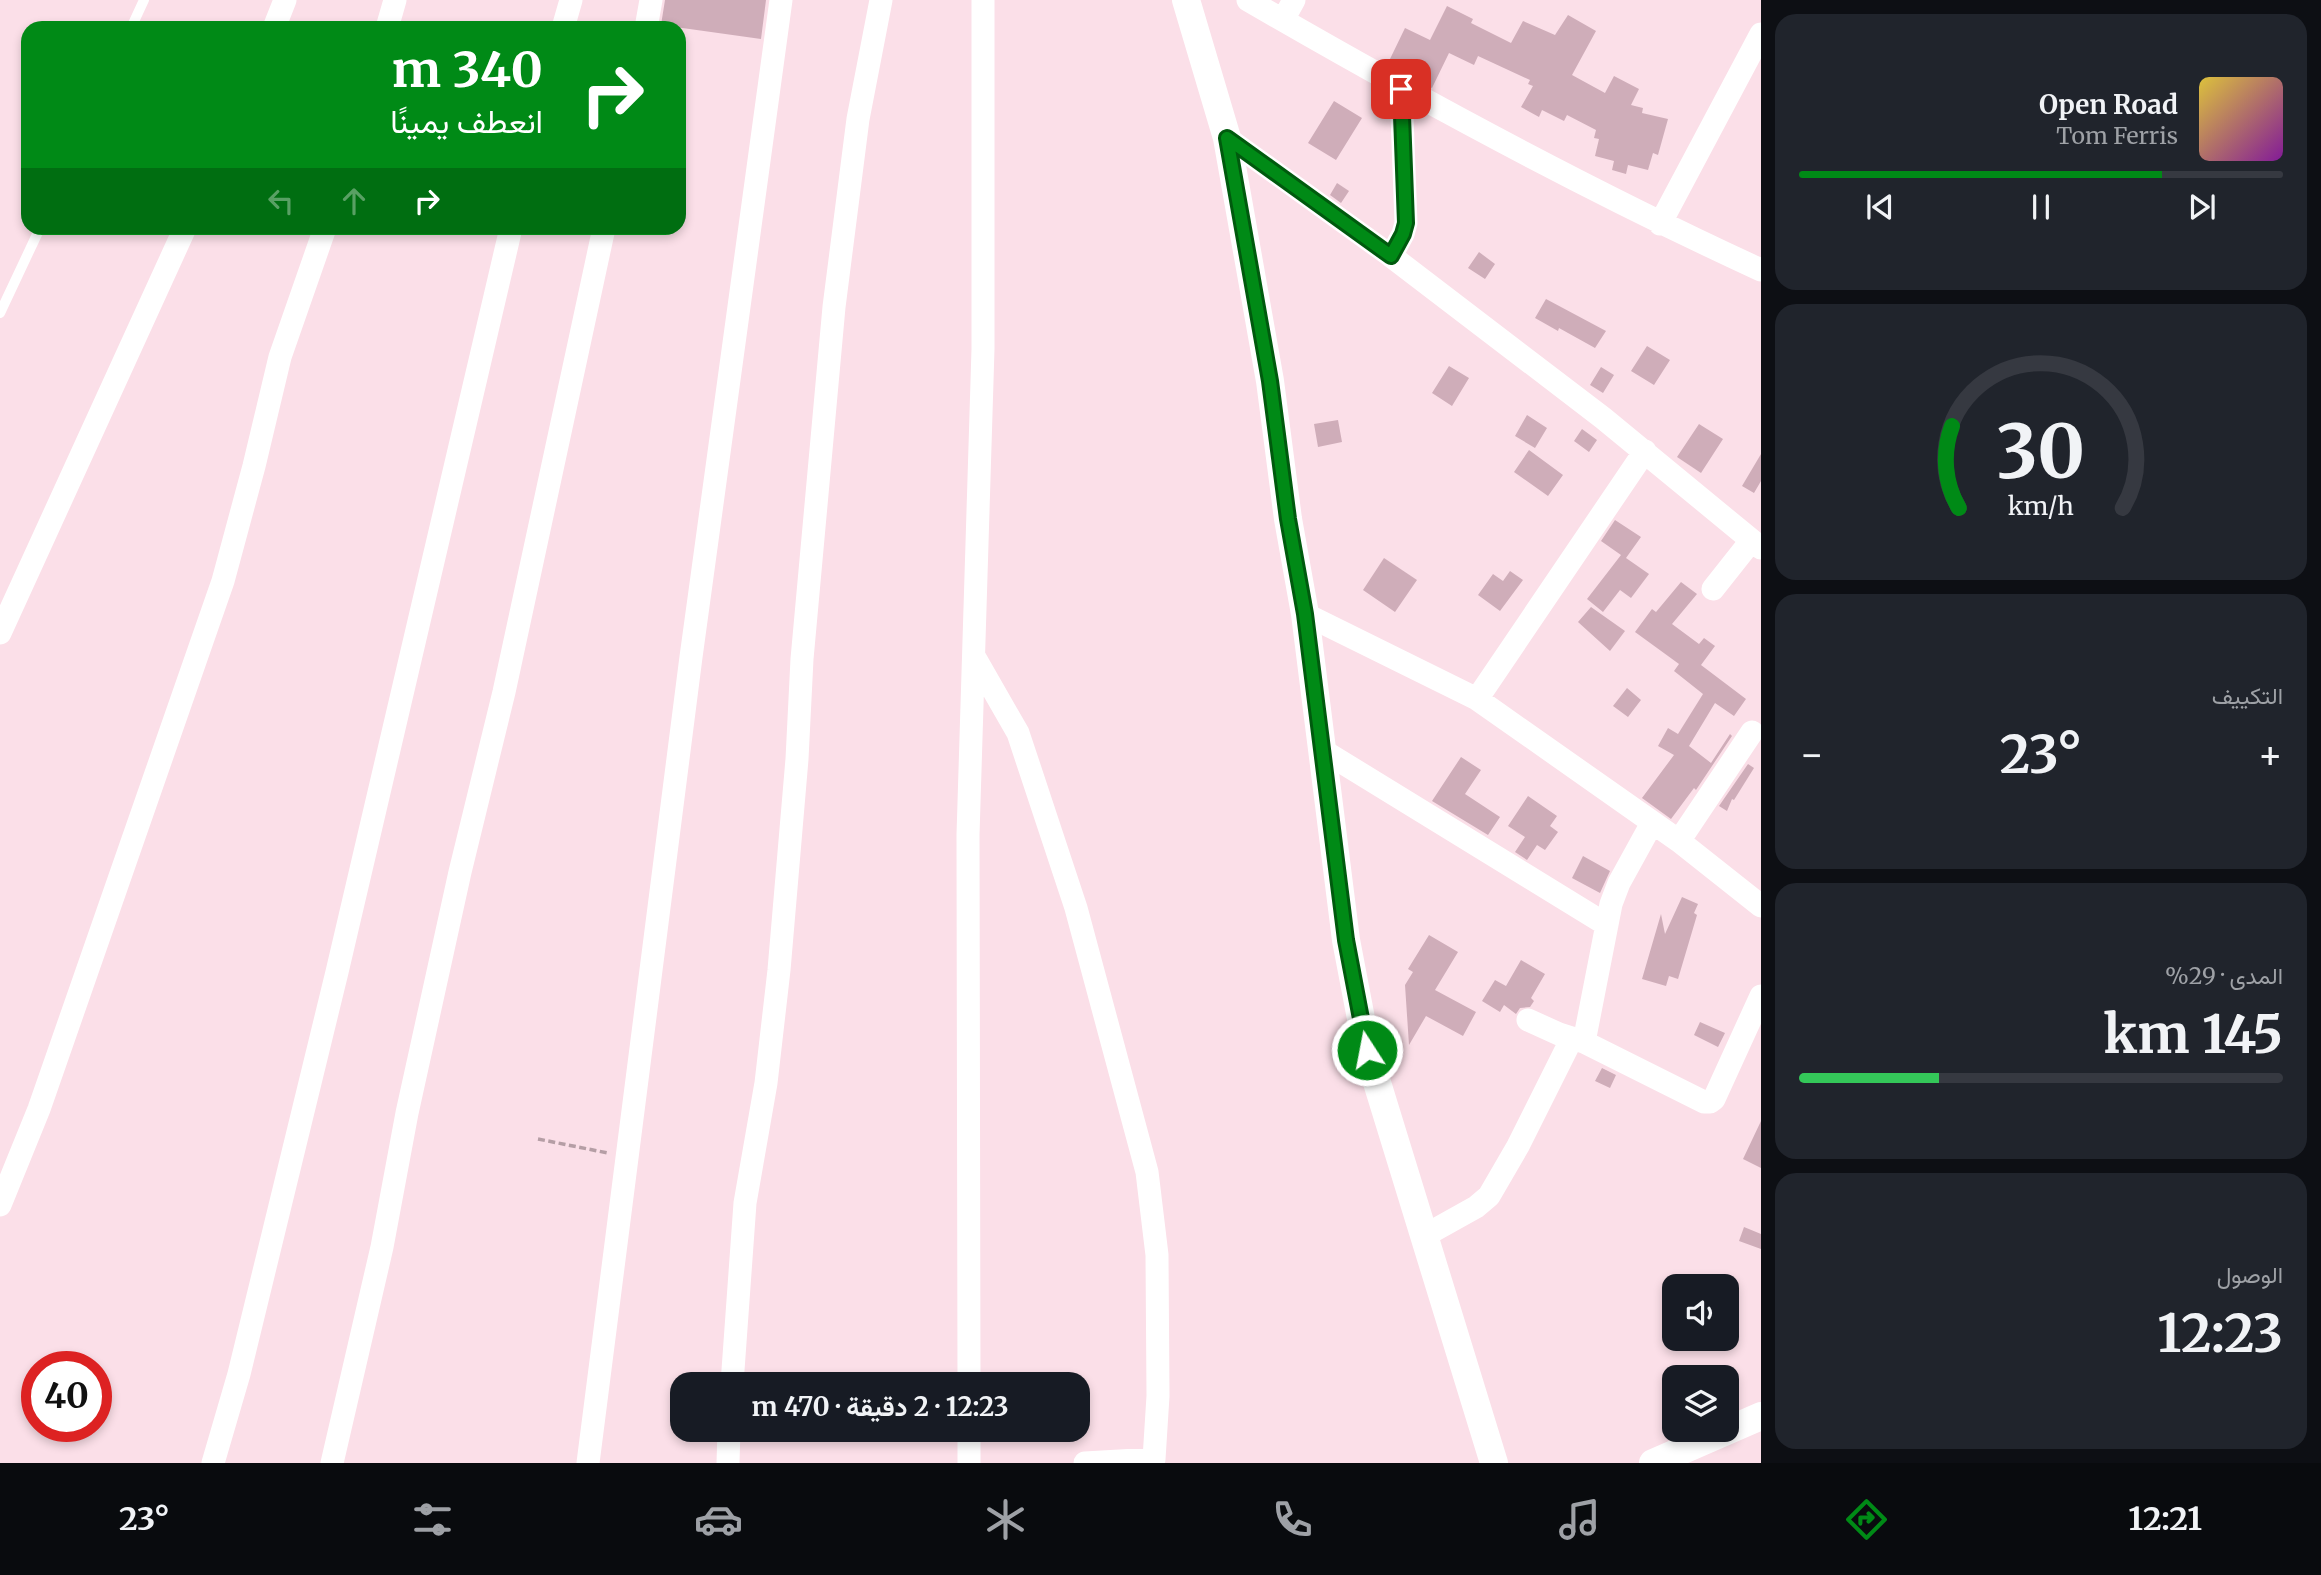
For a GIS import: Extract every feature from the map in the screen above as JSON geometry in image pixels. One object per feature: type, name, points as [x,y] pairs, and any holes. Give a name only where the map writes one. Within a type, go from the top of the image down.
[{"type":"street","points":[[277,21],[285,0]]},
{"type":"street","points":[[389,21],[395,0]]},
{"type":"street","points":[[565,21],[571,0]]},
{"type":"street","points":[[647,21],[651,0]]},
{"type":"street","points":[[588,1463],[691,657],[781,0]]},
{"type":"street","points":[[733,1372],[745,1203],[766,1083],[779,970],[797,760],[802,659],[834,307],[858,119],[881,0]]},
{"type":"street","points":[[969,1372],[968,835],[983,349],[983,0]]},
{"type":"street","points":[[1186,0],[1227,138],[1270,381],[1288,519],[1305,614],[1346,940],[1367,1050],[1493,1463]]},
{"type":"street","points":[[1248,0],[1401,89],[1660,224],[1761,270]]},
{"type":"street","points":[[1283,20],[1294,0]]},
{"type":"street","points":[[1660,224],[1761,34]]},
{"type":"street","points":[[1391,256],[1406,223],[1401,89]]},
{"type":"street","points":[[1227,138],[1391,256],[1645,452],[1756,544],[1713,589]]},
{"type":"street","points":[[0,633],[182,235]]},
{"type":"street","points":[[0,1205],[39,1109],[223,581],[254,466],[279,357],[323,235]]},
{"type":"street","points":[[214,1463],[239,1374],[337,972],[510,235]]},
{"type":"street","points":[[332,1463],[382,1247],[407,1113],[451,912],[505,692],[603,235]]},
{"type":"street","points":[[1477,699],[1645,452]]},
{"type":"street","points":[[1305,614],[1477,699],[1758,897]]},
{"type":"street","points":[[975,658],[1018,733],[1076,908],[1147,1172],[1157,1255],[1158,1396],[1155,1461],[1085,1463]]},
{"type":"street","points":[[1679,841],[1752,732]]},
{"type":"street","points":[[1322,750],[1607,925]]},
{"type":"street","points":[[1423,1236],[1476,1208],[1489,1196],[1578,1040],[1611,904],[1619,883],[1651,823]]},
{"type":"street","points":[[1528,1020],[1578,1040],[1704,1102],[1710,1102],[1755,1027],[1761,996]]},
{"type":"street","points":[[1653,1463],[1761,1416]]},
{"type":"street","points":[[728,1463],[729,1442]]},
{"type":"street","points":[[969,1442],[969,1463]]},
{"type":"lane","points":[[134,21],[144,0]]},
{"type":"lane","points":[[0,313],[37,235]]},
{"type":"path","points":[[538,1139],[626,1156]]},
{"type":"building","points":[[665,0],[766,0],[761,39],[686,28],[686,21],[662,21]]},
{"type":"building","points":[[1447,6],[1473,19],[1471,23],[1511,43],[1523,21],[1555,35],[1568,15],[1596,31],[1572,75],[1605,93],[1614,76],[1639,89],[1631,105],[1643,108],[1642,113],[1668,119],[1658,155],[1653,153],[1648,170],[1628,165],[1626,174],[1612,170],[1614,161],[1595,156],[1599,139],[1594,138],[1596,130],[1567,115],[1564,121],[1542,110],[1539,117],[1521,107],[1533,86],[1528,84],[1530,80],[1478,56],[1474,65],[1449,53],[1432,88],[1396,68],[1399,63],[1390,59],[1405,28],[1430,40]]},
{"type":"building","points":[[1334,101],[1362,118],[1336,160],[1308,143]]},
{"type":"building","points":[[1337,183],[1349,191],[1341,203],[1330,195]]},
{"type":"building","points":[[1479,252],[1495,264],[1485,279],[1468,268]]},
{"type":"building","points":[[1546,299],[1606,331],[1595,348],[1535,318]]},
{"type":"building","points":[[1647,346],[1670,360],[1654,385],[1631,371]]},
{"type":"building","points":[[1449,366],[1469,378],[1452,406],[1432,393]]},
{"type":"building","points":[[1601,367],[1614,375],[1603,393],[1590,385]]},
{"type":"building","points":[[1527,415],[1547,428],[1535,448],[1515,436]]},
{"type":"building","points":[[1338,420],[1342,442],[1318,447],[1314,424]]},
{"type":"building","points":[[1699,424],[1723,439],[1701,473],[1677,457]]},
{"type":"building","points":[[1582,429],[1597,440],[1589,452],[1574,441]]},
{"type":"building","points":[[1529,450],[1563,475],[1548,496],[1514,472]]},
{"type":"building","points":[[1761,454],[1761,481],[1754,493],[1742,486]]},
{"type":"building","points":[[1615,520],[1641,537],[1626,558],[1649,574],[1631,598],[1620,590],[1603,612],[1587,599],[1621,555],[1601,541]]},
{"type":"building","points":[[1384,558],[1417,580],[1395,612],[1363,590]]},
{"type":"building","points":[[1510,571],[1523,580],[1500,611],[1478,595],[1493,574],[1503,581]]},
{"type":"building","points":[[1681,582],[1697,594],[1672,624],[1699,644],[1704,638],[1715,646],[1701,665],[1746,699],[1734,716],[1715,703],[1689,746],[1711,763],[1730,734],[1732,736],[1696,790],[1694,788],[1671,819],[1642,798],[1674,755],[1658,746],[1668,728],[1678,734],[1703,694],[1674,671],[1679,664],[1635,632],[1652,609],[1656,612]]},
{"type":"building","points":[[1591,607],[1625,631],[1610,651],[1578,622]]},
{"type":"building","points":[[1627,688],[1641,700],[1628,717],[1613,706]]},
{"type":"building","points":[[1461,757],[1481,770],[1465,794],[1500,817],[1488,835],[1432,801]]},
{"type":"building","points":[[1748,764],[1754,768],[1734,800],[1732,799],[1727,811],[1719,806]]},
{"type":"building","points":[[1528,796],[1557,816],[1550,826],[1558,832],[1545,850],[1537,845],[1527,860],[1515,852],[1525,837],[1508,826]]},
{"type":"building","points":[[1583,856],[1610,871],[1600,893],[1572,878]]},
{"type":"building","points":[[1682,897],[1698,904],[1678,979],[1669,976],[1666,986],[1642,979],[1661,914],[1665,934]]},
{"type":"building","points":[[1429,935],[1458,952],[1435,990],[1476,1012],[1463,1036],[1426,1016],[1409,1045],[1405,985],[1413,972],[1408,969]]},
{"type":"building","points":[[1521,960],[1545,974],[1531,998],[1534,1001],[1530,1007],[1520,1008],[1516,1014],[1504,1005],[1500,1012],[1482,1001],[1495,980],[1506,986]]},
{"type":"building","points":[[1700,1022],[1725,1033],[1718,1047],[1694,1035]]},
{"type":"building","points":[[1602,1068],[1616,1075],[1610,1088],[1595,1081]]},
{"type":"building","points":[[1761,1121],[1761,1168],[1743,1159]]},
{"type":"building","points":[[1744,1227],[1761,1234],[1761,1249],[1739,1241]]},
{"type":"route","points":[[1367,1050],[1346,940],[1305,614],[1288,519],[1270,381],[1227,138],[1391,256],[1406,223],[1401,89]]}]
